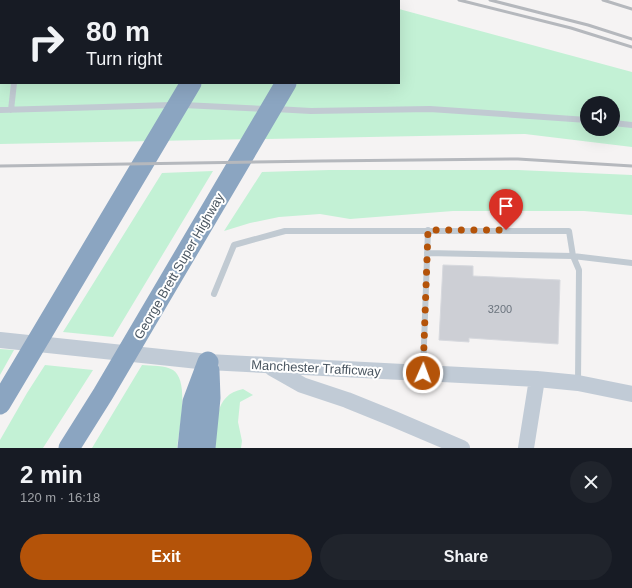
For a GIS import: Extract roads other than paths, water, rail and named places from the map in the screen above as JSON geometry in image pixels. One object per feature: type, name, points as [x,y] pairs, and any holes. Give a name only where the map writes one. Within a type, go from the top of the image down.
[{"type":"highway","points":[[0,404],[190,84]]},
{"type":"highway","name":"George Brett Super Highway","points":[[69,448],[103,394],[285,84]]},
{"type":"highway","points":[[188,448],[193,402],[208,362]]},
{"type":"highway","points":[[205,448],[210,398],[208,362]]},
{"type":"main road","name":"Manchester Trafficway","points":[[0,340],[208,362],[537,379],[578,383],[632,394]]},
{"type":"main road","points":[[269,366],[302,385],[347,400],[462,448]]},
{"type":"main road","points":[[526,448],[537,379]]},
{"type":"lane","points":[[11,110],[14,84]]},
{"type":"lane","points":[[0,110],[179,104],[311,111],[430,109],[580,120]]},
{"type":"lane","points":[[620,124],[632,125]]},
{"type":"lane","points":[[423,373],[428,230]]},
{"type":"lane","points":[[214,294],[234,245],[285,231],[569,230],[573,256],[579,270],[578,383]]},
{"type":"lane","points":[[427,253],[573,256],[632,263]]},
{"type":"railway","points":[[459,0],[571,28],[632,47]]},
{"type":"railway","points":[[490,0],[588,25],[632,39]]},
{"type":"railway","points":[[603,0],[632,9]]},
{"type":"railway","points":[[0,166],[518,159],[632,166]]}]
